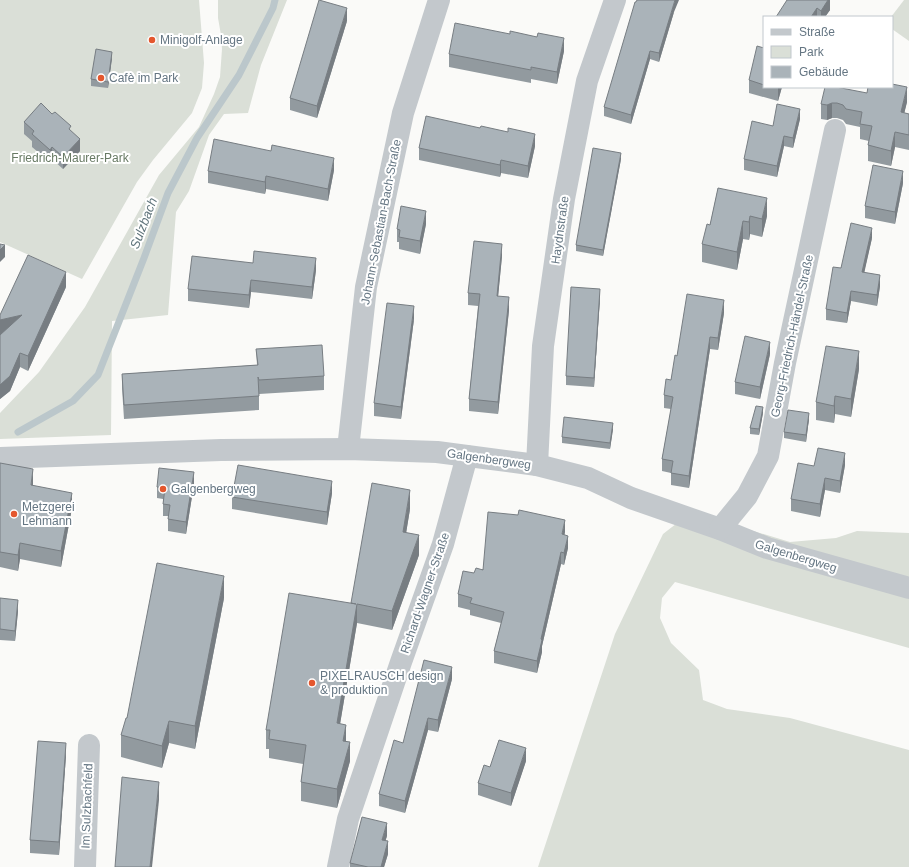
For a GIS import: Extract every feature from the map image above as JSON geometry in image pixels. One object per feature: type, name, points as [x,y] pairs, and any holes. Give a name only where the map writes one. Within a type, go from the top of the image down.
[{"type":"street","name":"Johann-Sebastian-Bach-Straße","points":[[348,449],[366,287],[403,113],[439,0]]},
{"type":"street","name":"Haydnstraße","points":[[536,465],[543,346],[564,199],[587,81],[615,0]]},
{"type":"street","name":"Georg-Friedrich-Händel-Straße","points":[[720,529],[747,496],[768,456],[785,363],[835,130]]},
{"type":"street","name":"Galgenbergweg","points":[[0,458],[222,450],[348,449],[437,452],[536,465],[588,478],[631,498],[720,529],[767,548],[909,588]]},
{"type":"street","name":"Richard-Wagner-Straße","points":[[338,867],[348,819],[443,544],[467,456]]},
{"type":"street","name":"Im Sulzbachfeld","points":[[84,867],[89,745]]},
{"type":"green space","name":"Friedrich-Maurer-Park","points":[[0,0],[199,0],[204,63],[202,88],[192,113],[153,160],[137,182],[82,279],[0,242]]},
{"type":"green space","points":[[218,0],[287,0],[261,65],[248,113],[224,114],[209,135],[189,191],[176,212],[168,315],[112,321],[111,435],[0,439],[0,413],[39,372],[85,307],[159,175],[199,127],[220,77],[222,49],[218,18]]},
{"type":"green space","points":[[904,0],[909,0],[909,41],[893,30],[893,16],[892,16]]},
{"type":"green space","points":[[681,520],[737,526],[790,542],[836,538],[857,531],[909,533],[909,648],[675,582],[662,598],[660,618],[671,643],[699,670],[703,700],[727,709],[790,718],[909,750],[909,867],[538,867],[615,634],[663,534]]},
{"type":"building","points":[[319,0],[347,8],[317,106],[290,98]]},
{"type":"building","points":[[637,0],[675,0],[659,53],[650,51],[631,115],[604,107],[635,2]]},
{"type":"building","points":[[787,0],[828,0],[821,11],[817,8],[812,16],[777,16]]},
{"type":"building","points":[[455,23],[510,34],[510,31],[537,37],[538,33],[564,38],[557,72],[531,67],[531,70],[449,54]]},
{"type":"building","points":[[757,46],[763,48],[763,85],[749,80]]},
{"type":"building","name":"Cafè im Park","points":[[96,49],[112,52],[108,82],[91,79]]},
{"type":"building","points":[[893,84],[907,87],[901,112],[909,114],[909,135],[895,132],[891,151],[868,145],[872,126],[860,124],[862,112],[846,109],[843,105],[837,103],[827,105],[821,104],[825,88],[841,88],[867,93],[868,88],[893,88]]},
{"type":"building","points":[[41,103],[52,114],[55,112],[71,126],[69,129],[80,139],[63,157],[52,147],[50,150],[32,134],[34,131],[24,122]]},
{"type":"building","points":[[777,104],[800,109],[793,138],[784,136],[777,166],[744,159],[752,121],[773,126]]},
{"type":"building","points":[[426,116],[480,128],[481,126],[508,132],[508,128],[535,134],[528,166],[501,160],[500,165],[419,148]]},
{"type":"building","points":[[214,139],[271,151],[272,145],[334,158],[328,189],[266,176],[265,182],[208,171]]},
{"type":"building","points":[[593,148],[621,153],[603,250],[576,245]]},
{"type":"building","points":[[873,165],[903,171],[895,212],[865,206]]},
{"type":"building","points":[[718,188],[767,198],[762,219],[750,216],[749,222],[743,221],[737,252],[702,244],[707,224],[710,225]]},
{"type":"building","points":[[401,206],[426,211],[420,241],[399,237],[400,230],[397,229]]},
{"type":"building","points":[[851,223],[872,228],[862,272],[880,275],[877,295],[851,291],[847,313],[826,309],[833,267],[841,268]]},
{"type":"building","points":[[474,241],[502,244],[497,296],[509,297],[498,402],[469,399],[480,294],[468,293]]},
{"type":"building","points":[[0,244],[5,245],[0,250]]},
{"type":"building","points":[[254,251],[316,258],[312,287],[251,280],[249,295],[188,289],[192,256],[253,263]]},
{"type":"building","points":[[28,255],[66,272],[28,356],[20,353],[10,376],[0,385],[0,335],[22,315],[0,320],[0,315]]},
{"type":"building","points":[[571,287],[600,289],[594,378],[566,376]]},
{"type":"building","points":[[687,294],[724,300],[718,338],[710,337],[689,476],[671,473],[673,461],[662,459],[673,397],[664,395],[666,379],[671,380],[675,355],[677,356]]},
{"type":"building","points":[[387,303],[414,306],[401,407],[374,403]]},
{"type":"building","points":[[745,336],[770,342],[760,387],[735,382]]},
{"type":"building","points":[[322,345],[324,376],[259,380],[258,377],[259,396],[124,405],[122,374],[258,365],[256,349]]},
{"type":"building","points":[[826,346],[859,351],[851,399],[835,396],[834,406],[816,402]]},
{"type":"building","points":[[756,406],[763,407],[759,429],[750,428]]},
{"type":"building","points":[[788,410],[809,413],[806,435],[784,432]]},
{"type":"building","points":[[564,417],[613,423],[610,443],[562,437]]},
{"type":"building","points":[[818,448],[845,453],[840,481],[825,478],[820,504],[791,499],[798,463],[814,466]]},
{"type":"building","points":[[0,463],[33,469],[31,485],[72,493],[61,551],[20,543],[18,555],[0,552]]},
{"type":"building","points":[[238,465],[332,481],[327,512],[232,497]]},
{"type":"building","points":[[159,468],[194,472],[186,522],[168,519],[170,505],[163,504],[165,488],[157,487]]},
{"type":"building","points":[[372,483],[410,490],[403,532],[419,535],[392,611],[357,604],[337,723],[346,725],[343,741],[350,742],[337,789],[301,782],[306,745],[269,739],[270,730],[266,730],[289,593],[356,604],[351,603]]},
{"type":"building","points":[[519,510],[565,520],[562,534],[568,536],[564,553],[561,552],[537,661],[494,651],[504,612],[470,603],[472,598],[458,594],[463,571],[474,573],[476,568],[483,570],[488,512],[518,515]]},
{"type":"building","points":[[157,563],[224,576],[195,726],[169,721],[162,746],[121,735],[127,718]]},
{"type":"building","points":[[0,598],[18,600],[15,631],[0,629]]},
{"type":"building","points":[[424,660],[452,667],[438,720],[428,718],[405,801],[379,794],[394,740],[403,743]]},
{"type":"building","points":[[499,740],[526,748],[511,793],[478,783],[484,765],[490,767]]},
{"type":"building","points":[[38,741],[66,743],[59,842],[30,840]]},
{"type":"building","points":[[122,777],[159,782],[150,867],[115,867]]},
{"type":"building","points":[[362,817],[387,823],[382,840],[388,841],[381,867],[368,867],[350,863]]},
{"type":"waterway","name":"Sulzbach","points":[[18,432],[73,401],[98,375],[168,193],[197,138],[239,75],[273,8],[275,0]]},
{"type":"place","name":"Minigolf-Anlage","points":[[152,40]]},
{"type":"place","name":"Cafè im Park","points":[[101,78]]},
{"type":"place","name":"Galgenbergweg","points":[[163,489]]},
{"type":"place","name":"Metzgerei Lehmann","points":[[14,514]]},
{"type":"place","name":"PIXELRAUSCH design & produktion","points":[[312,683]]}]
